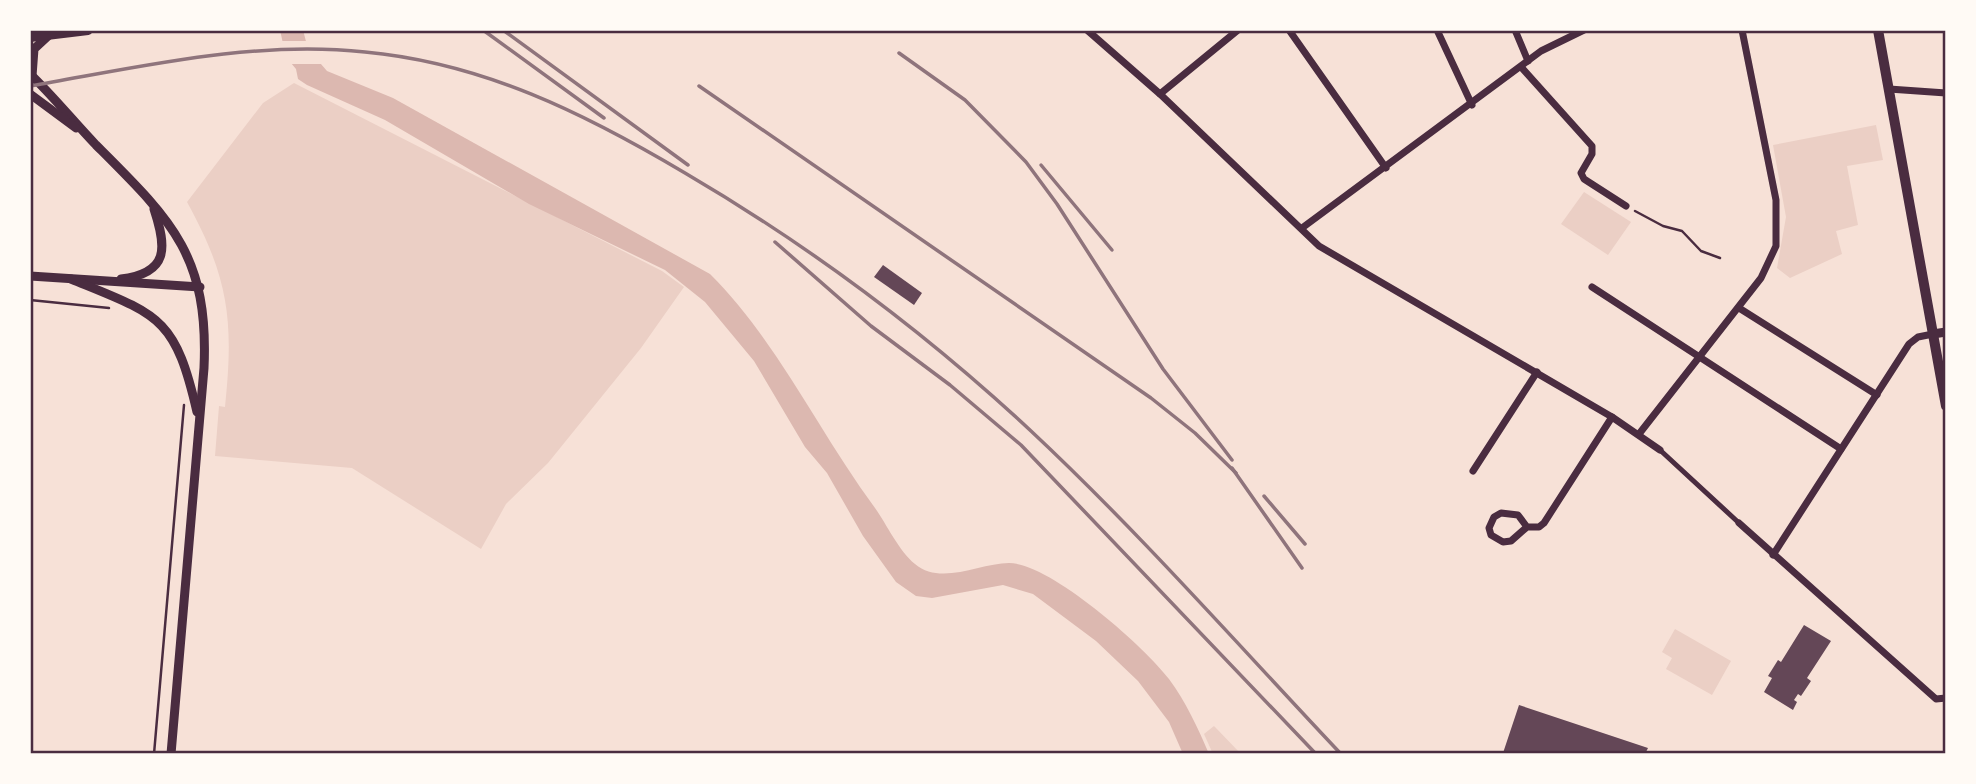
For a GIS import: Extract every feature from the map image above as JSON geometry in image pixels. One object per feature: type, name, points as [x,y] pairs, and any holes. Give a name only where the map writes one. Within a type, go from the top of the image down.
[{"type":"main road","points":[[32,30],[53,33]]},
{"type":"main road","points":[[30,37],[88,30]]},
{"type":"main road","points":[[1878,30],[1946,406]]},
{"type":"street","points":[[1087,30],[1160,94],[1319,246],[1639,434],[1936,699],[1946,698]]},
{"type":"street","points":[[1160,94],[1238,30]]},
{"type":"street","points":[[1289,30],[1385,168]]},
{"type":"street","points":[[1437,30],[1472,105]]},
{"type":"street","points":[[1515,30],[1528,61]]},
{"type":"street","points":[[1303,228],[1550,45],[1584,30]]},
{"type":"street","points":[[1639,434],[1739,308],[1768,266],[1776,246],[1778,223],[1742,30]]},
{"type":"street","points":[[53,33],[34,49],[31,75],[152,201],[187,251],[200,287],[205,337],[200,423],[171,754]]},
{"type":"street","points":[[1521,67],[1592,146],[1592,154],[1581,173],[1584,178],[1626,206]]},
{"type":"street","points":[[1888,89],[1946,93]]},
{"type":"street","points":[[30,94],[63,121],[84,133]]},
{"type":"street","points":[[71,279],[123,279],[151,270],[161,258],[163,246],[152,201]]},
{"type":"street","points":[[30,276],[200,287]]},
{"type":"street","points":[[71,279],[138,307],[167,330],[184,359],[200,423]]},
{"type":"street","points":[[1592,287],[1841,449]]},
{"type":"street","points":[[1739,308],[1877,395]]},
{"type":"street","points":[[1773,555],[1909,345],[1918,337],[1946,332]]},
{"type":"street","points":[[1473,471],[1537,372]]},
{"type":"street","points":[[1527,527],[1518,515],[1506,513],[1494,517],[1489,528],[1491,535],[1503,542],[1518,536],[1527,527],[1539,527],[1544,523],[1612,416]]},
{"type":"path","points":[[1626,206],[1664,226],[1682,231],[1702,251],[1720,258]]},
{"type":"path","points":[[30,300],[114,309]]},
{"type":"path","points":[[154,754],[183,398]]},
{"type":"shaded area","points":[[280,30],[303,30],[308,49],[327,71],[393,98],[710,274],[734,300],[777,358],[909,559],[925,570],[937,573],[961,572],[1009,563],[1048,576],[1095,609],[1157,665],[1181,697],[1209,754],[1183,754],[1169,722],[1138,681],[1096,641],[1033,594],[1003,585],[932,598],[916,596],[896,582],[863,536],[827,473],[805,447],[754,361],[705,302],[665,270],[529,204],[385,120],[307,85],[298,79],[296,69],[286,57]]},
{"type":"shaded area","points":[[294,83],[662,271],[684,287],[641,348],[548,463],[506,504],[481,549],[352,468],[215,456],[219,406],[225,407],[228,377],[228,324],[220,278],[212,254],[187,202],[263,103]]},
{"type":"shaded area","points":[[1876,125],[1883,160],[1847,166],[1858,225],[1836,231],[1842,254],[1790,278],[1777,268],[1786,217],[1773,145]]},
{"type":"shaded area","points":[[1584,192],[1631,222],[1608,255],[1561,224]]},
{"type":"shaded area","points":[[1675,629],[1731,661],[1712,695],[1666,669],[1672,658],[1662,652]]},
{"type":"shaded area","points":[[1214,726],[1241,754],[1213,754],[1204,734]]},
{"type":"pier","points":[[280,41],[309,41],[323,64],[287,64]]},
{"type":"building","points":[[883,265],[922,293],[914,305],[874,277]]},
{"type":"building","points":[[1804,625],[1831,641],[1807,678],[1811,681],[1801,696],[1798,694],[1794,700],[1797,702],[1793,710],[1764,692],[1772,678],[1768,676],[1778,660],[1781,662]]},
{"type":"building","points":[[1519,705],[1648,748],[1646,752],[1651,754],[1503,753]]},
{"type":"railway","points":[[483,30],[604,118]]},
{"type":"railway","points":[[503,30],[688,165]]},
{"type":"railway","points":[[30,86],[238,52],[323,49],[365,52],[451,67],[491,79],[531,94],[609,130],[685,173],[776,230],[865,293],[950,360],[1031,431],[1111,509],[1341,754]]},
{"type":"railway","points":[[899,53],[965,100],[1026,162],[1057,204],[1163,369],[1232,460]]},
{"type":"railway","points":[[699,86],[1151,398],[1195,433],[1236,473]]},
{"type":"railway","points":[[1041,165],[1112,250]]},
{"type":"railway","points":[[775,242],[871,326],[950,385],[1021,445],[1316,754]]},
{"type":"railway","points":[[1232,468],[1302,568]]},
{"type":"railway","points":[[1264,496],[1305,544]]}]
